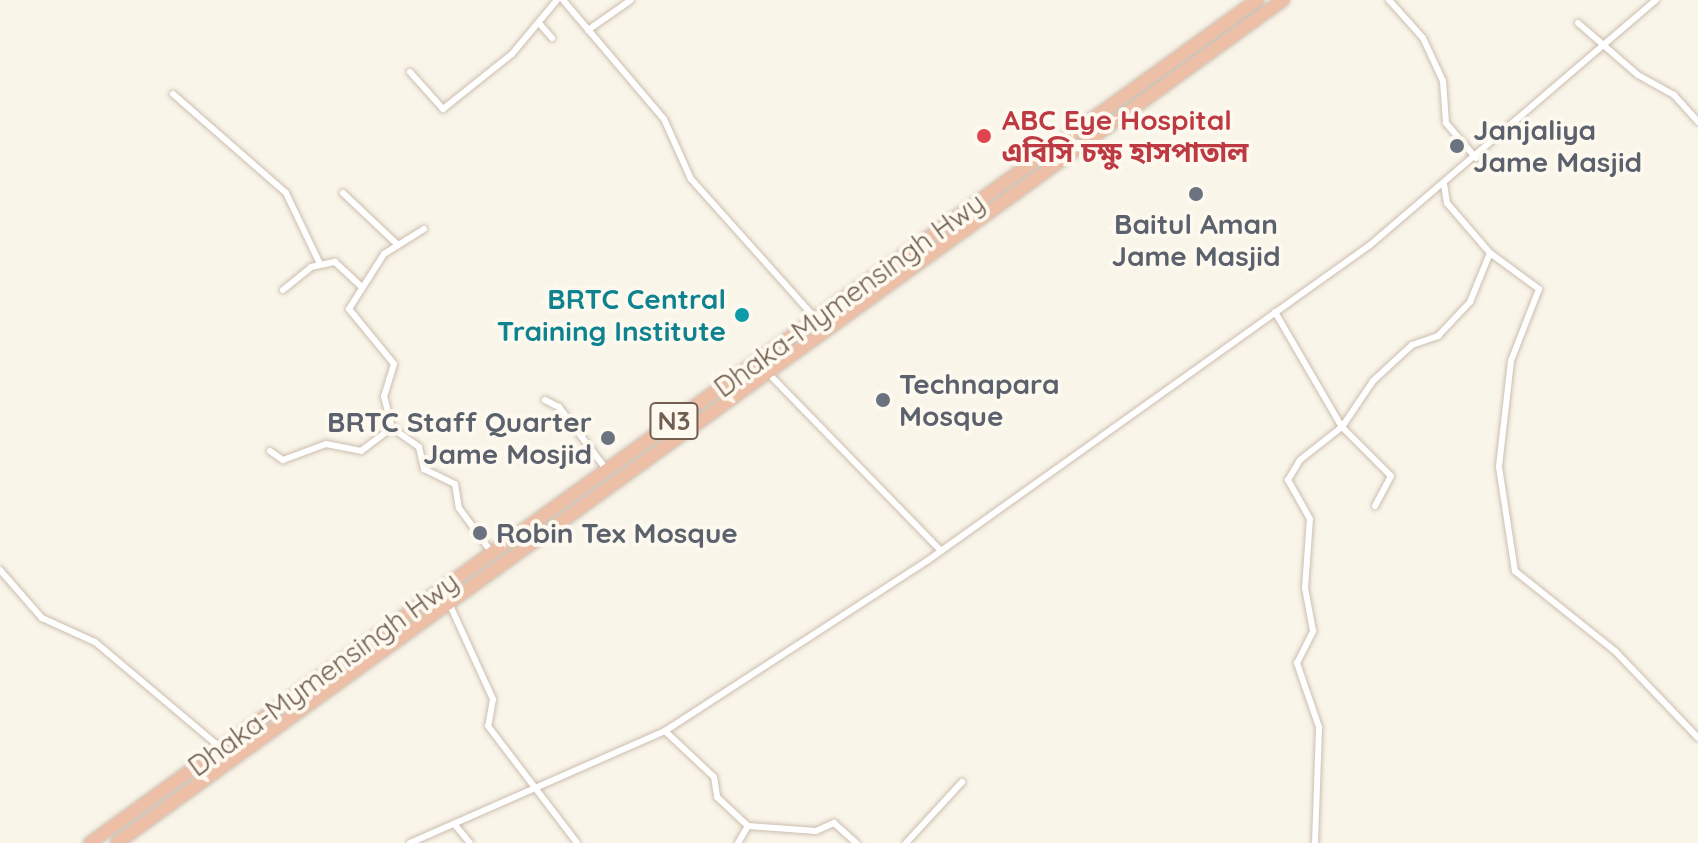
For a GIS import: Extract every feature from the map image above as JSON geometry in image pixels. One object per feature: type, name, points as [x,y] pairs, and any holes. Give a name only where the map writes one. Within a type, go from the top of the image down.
[{"type":"highway","name":"Dhaka-Mymensingh Hwy","points":[[90,843],[1257,0]]},
{"type":"highway","name":"Dhaka-Mymensingh Hwy","points":[[120,842],[1283,0]]},
{"type":"street","points":[[410,72],[443,109],[470,93],[560,0],[664,119],[691,179],[816,319]]},
{"type":"street","points":[[588,30],[631,0]]},
{"type":"street","points":[[1389,0],[1431,52],[1443,81],[1446,123],[1476,158]]},
{"type":"street","points":[[410,843],[665,731],[941,551],[1275,312],[1444,184],[1656,0]]},
{"type":"street","points":[[539,23],[552,38]]},
{"type":"street","points":[[1578,23],[1604,46],[1674,95],[1698,122]]},
{"type":"street","points":[[173,94],[286,193],[320,264]]},
{"type":"street","points":[[1444,184],[1447,203],[1490,253],[1539,289],[1511,361],[1499,467],[1515,571],[1615,651],[1698,738]]},
{"type":"street","points":[[343,193],[398,245]]},
{"type":"street","points":[[424,229],[398,245],[360,285],[349,303],[354,322],[396,369],[384,396],[392,428],[419,447],[424,469],[455,484],[459,508],[492,553]]},
{"type":"street","points":[[1315,843],[1319,727],[1297,663],[1313,631],[1305,588],[1310,519],[1288,480],[1300,460],[1342,427],[1373,381],[1412,345],[1438,336],[1470,302],[1490,253]]},
{"type":"street","points":[[283,290],[320,264],[341,263],[360,285]]},
{"type":"street","points":[[1275,312],[1342,427],[1391,476],[1375,506]]},
{"type":"street","points":[[768,373],[941,551]]},
{"type":"street","points":[[545,400],[559,407],[606,470]]},
{"type":"street","points":[[270,451],[283,460],[326,444],[361,451],[392,428]]},
{"type":"street","points":[[0,570],[42,618],[95,642],[221,748]]},
{"type":"street","points":[[449,603],[493,699],[488,726],[577,843]]},
{"type":"street","points":[[665,731],[714,777],[717,797],[748,826],[816,831],[834,823],[856,843]]},
{"type":"street","points":[[906,843],[962,782]]},
{"type":"street","points":[[455,825],[470,843]]},
{"type":"street","points":[[738,843],[748,826]]},
{"type":"place","name":"ABC Eye Hospital এবিসি চক্ষু হাসপাতাল","points":[[984,136]]},
{"type":"place","name":"Janjaliya Jame Masjid","points":[[1457,146]]},
{"type":"place","name":"Baitul Aman Jame Masjid","points":[[1196,194]]},
{"type":"place","name":"BRTC Central Training Institute","points":[[742,315]]},
{"type":"place","name":"Technapara Mosque","points":[[883,400]]},
{"type":"place","name":"BRTC Staff Quarter Jame Mosjid","points":[[608,438]]},
{"type":"place","name":"Robin Tex Mosque","points":[[480,533]]}]
